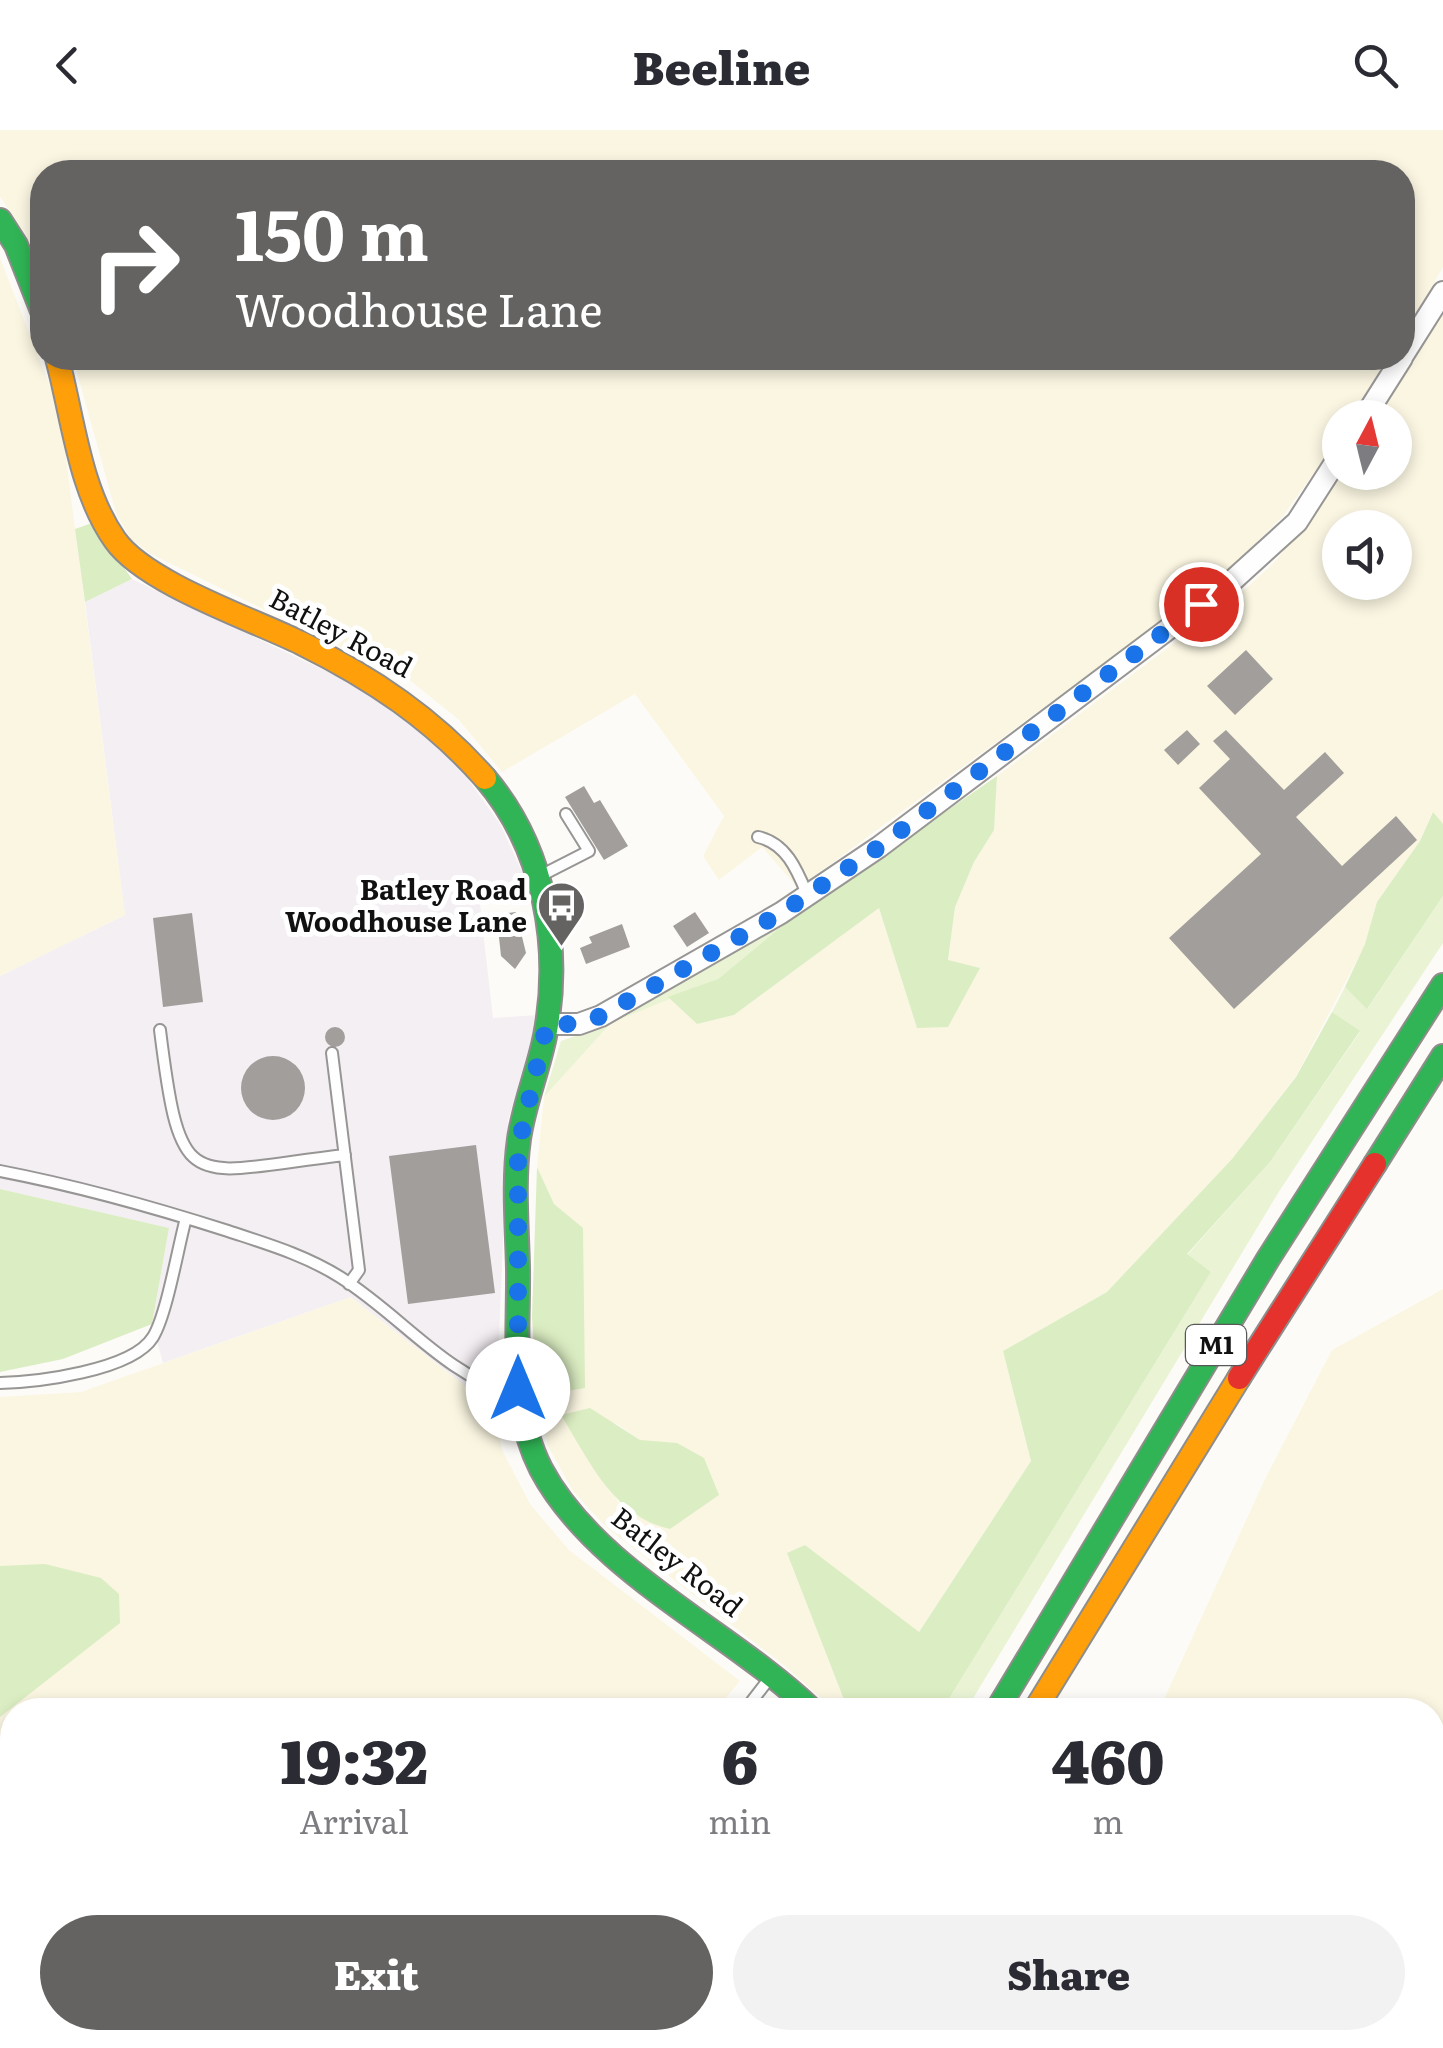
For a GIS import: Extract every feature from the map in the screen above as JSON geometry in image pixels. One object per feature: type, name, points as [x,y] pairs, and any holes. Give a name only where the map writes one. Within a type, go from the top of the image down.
[{"type":"main road","points":[[0,220],[16,245],[30,281]]},
{"type":"main road","name":"Batley Road","points":[[60,370],[100,512],[114,540],[136,562],[345,664],[430,718],[487,781],[520,831],[545,903],[549,948],[547,1024],[518,1148],[520,1398],[528,1436],[544,1475],[573,1516],[606,1548],[799,1698]]},
{"type":"main road","name":"M1","points":[[1004,1698],[1268,1259],[1443,984]]},
{"type":"main road","name":"M1","points":[[1042,1698],[1098,1602],[1443,1056]]},
{"type":"street","points":[[1415,336],[1443,292]]},
{"type":"street","points":[[1375,400],[1394,370]]},
{"type":"street","points":[[547,1024],[579,1024],[601,1016],[807,895],[879,847],[1232,580],[1297,522],[1322,484]]},
{"type":"lane","points":[[536,878],[589,851],[566,814]]},
{"type":"lane","points":[[758,837],[774,842],[788,856],[807,895]]},
{"type":"lane","points":[[160,1030],[170,1115],[180,1144],[196,1164],[221,1170],[345,1155]]},
{"type":"lane","points":[[332,1054],[359,1270],[349,1284]]},
{"type":"lane","points":[[0,1172],[78,1186],[300,1255],[349,1284],[438,1358],[486,1386],[520,1398]]},
{"type":"lane","points":[[0,1383],[72,1375],[145,1346],[156,1329],[186,1218]]},
{"type":"lane","points":[[753,1698],[772,1674]]},
{"type":"shaded area","points":[[0,130],[1443,130],[1443,267],[1415,315],[1415,160],[30,160],[30,244],[0,197]]},
{"type":"shaded area","points":[[0,258],[30,335],[30,370],[44,370],[60,412],[125,915],[0,976]]},
{"type":"shaded area","points":[[1443,310],[1443,824],[1432,813],[1420,841],[1377,902],[1365,945],[1296,1076],[1232,1159],[1107,1292],[1003,1351],[1031,1461],[918,1633],[805,1545],[787,1553],[843,1698],[821,1698],[606,1527],[573,1491],[548,1446],[537,1396],[585,1387],[554,1204],[537,1167],[544,1097],[611,1023],[668,997],[697,1024],[734,1015],[879,908],[917,1028],[979,968],[948,961],[955,907],[974,862],[994,830],[997,776],[1242,592],[1275,562],[1328,490],[1412,490],[1412,400],[1390,400],[1408,370],[1415,370],[1415,358]],"holes":[[[562,1416],[617,1424],[640,1440],[619,1503]]]},
{"type":"shaded area","points":[[76,370],[1381,370],[1362,400],[1322,400],[1322,461],[1283,516],[1225,574],[798,888],[762,847],[719,880],[703,856],[724,816],[635,694],[502,772],[458,719],[412,682],[149,553],[130,538],[116,513]]},
{"type":"shaded area","points":[[132,579],[368,691],[423,725],[453,758],[500,824],[526,880],[478,887],[493,1018],[538,1015],[508,1121],[496,1410],[351,1297],[163,1363],[152,1324],[169,1228],[0,1189],[0,976],[125,915],[85,602]]},
{"type":"shaded area","points":[[1443,1289],[1443,1698],[1165,1698],[1265,1479],[1332,1350]]},
{"type":"shaded area","points":[[351,1297],[496,1410],[502,1450],[530,1504],[569,1550],[740,1681],[726,1698],[0,1698],[0,1397],[81,1392]]},
{"type":"green space","points":[[92,523],[132,579],[85,602],[75,529]]},
{"type":"green space","points":[[997,776],[994,830],[974,862],[955,907],[948,960],[980,968],[948,1027],[917,1028],[879,908],[734,1015],[697,1024],[668,997],[718,979],[788,921]]},
{"type":"green space","points":[[1433,812],[1443,824],[1443,896],[1367,1009],[1345,987],[1365,944],[1377,902],[1420,841]]},
{"type":"green space","points":[[1443,896],[1443,943],[1280,1190],[973,1698],[949,1698],[1211,1272],[1187,1255],[1270,1162],[1360,1032],[1332,1012],[1345,987],[1368,1008]]},
{"type":"green space","points":[[788,921],[718,979],[611,1023]]},
{"type":"green space","points":[[1332,1012],[1360,1031],[1270,1162],[1187,1254],[1211,1272],[949,1698],[843,1698],[787,1553],[805,1545],[919,1632],[1031,1461],[1003,1351],[1107,1292],[1232,1159],[1296,1077]]},
{"type":"green space","points":[[611,1023],[544,1097],[561,1041]]},
{"type":"green space","points":[[537,1167],[554,1204],[583,1228],[585,1388],[537,1396],[532,1317]]},
{"type":"green space","points":[[0,1189],[169,1228],[152,1324],[63,1359],[0,1372]]},
{"type":"green space","points":[[590,1408],[640,1440],[677,1443],[704,1458],[719,1495],[670,1529],[633,1512],[605,1485],[561,1415]]},
{"type":"green space","points":[[45,1564],[101,1578],[119,1594],[120,1623],[24,1698],[0,1698],[0,1566]]},
{"type":"building","points":[[1246,650],[1273,679],[1235,715],[1207,686]]},
{"type":"building","points":[[1187,730],[1200,744],[1178,765],[1164,750]]},
{"type":"building","points":[[1226,730],[1284,790],[1325,752],[1344,773],[1296,817],[1342,866],[1396,816],[1417,840],[1234,1009],[1169,938],[1261,854],[1199,788],[1230,759],[1213,741]]},
{"type":"building","points":[[584,786],[594,803],[600,800],[628,846],[604,860],[565,797]]},
{"type":"building","points":[[516,912],[526,953],[515,969],[501,956],[498,928],[500,914]]},
{"type":"building","points":[[695,912],[709,933],[687,947],[673,926]]},
{"type":"building","points":[[192,913],[203,1002],[163,1007],[153,918]]},
{"type":"building","points":[[622,924],[630,947],[586,964],[580,948],[592,943],[589,937]]},
{"type":"building","points":[[331,1027],[339,1027],[345,1037],[339,1047],[331,1047],[325,1041],[325,1033]]},
{"type":"building","points":[[273,1056],[296,1065],[305,1088],[296,1111],[273,1120],[250,1111],[241,1088],[250,1065]]},
{"type":"building","points":[[476,1145],[495,1293],[408,1304],[389,1156]]},
{"type":"traffic: fast","points":[[0,220],[16,245],[30,281]]},
{"type":"traffic: fast","points":[[485,778],[522,835],[535,867],[549,934],[550,1003],[521,1126],[516,1171],[518,1370],[531,1445],[541,1469],[565,1505],[595,1539],[798,1698]]},
{"type":"traffic: fast","points":[[1004,1698],[1268,1259],[1443,985]]},
{"type":"traffic: fast","points":[[1375,1164],[1443,1056]]},
{"type":"traffic: slow","points":[[60,370],[93,498],[115,540],[130,556],[174,585],[301,643],[377,686],[423,719],[485,778]]},
{"type":"traffic: slow","points":[[1042,1698],[1239,1378]]},
{"type":"traffic: jam","points":[[1239,1378],[1375,1164]]},
{"type":"place","name":"Batley Road Woodhouse Lane","points":[[562,948]]},
{"type":"route","points":[[518,1389],[518,1148],[547,1024],[579,1024],[601,1016],[781,913],[879,847],[1201,604]]}]
